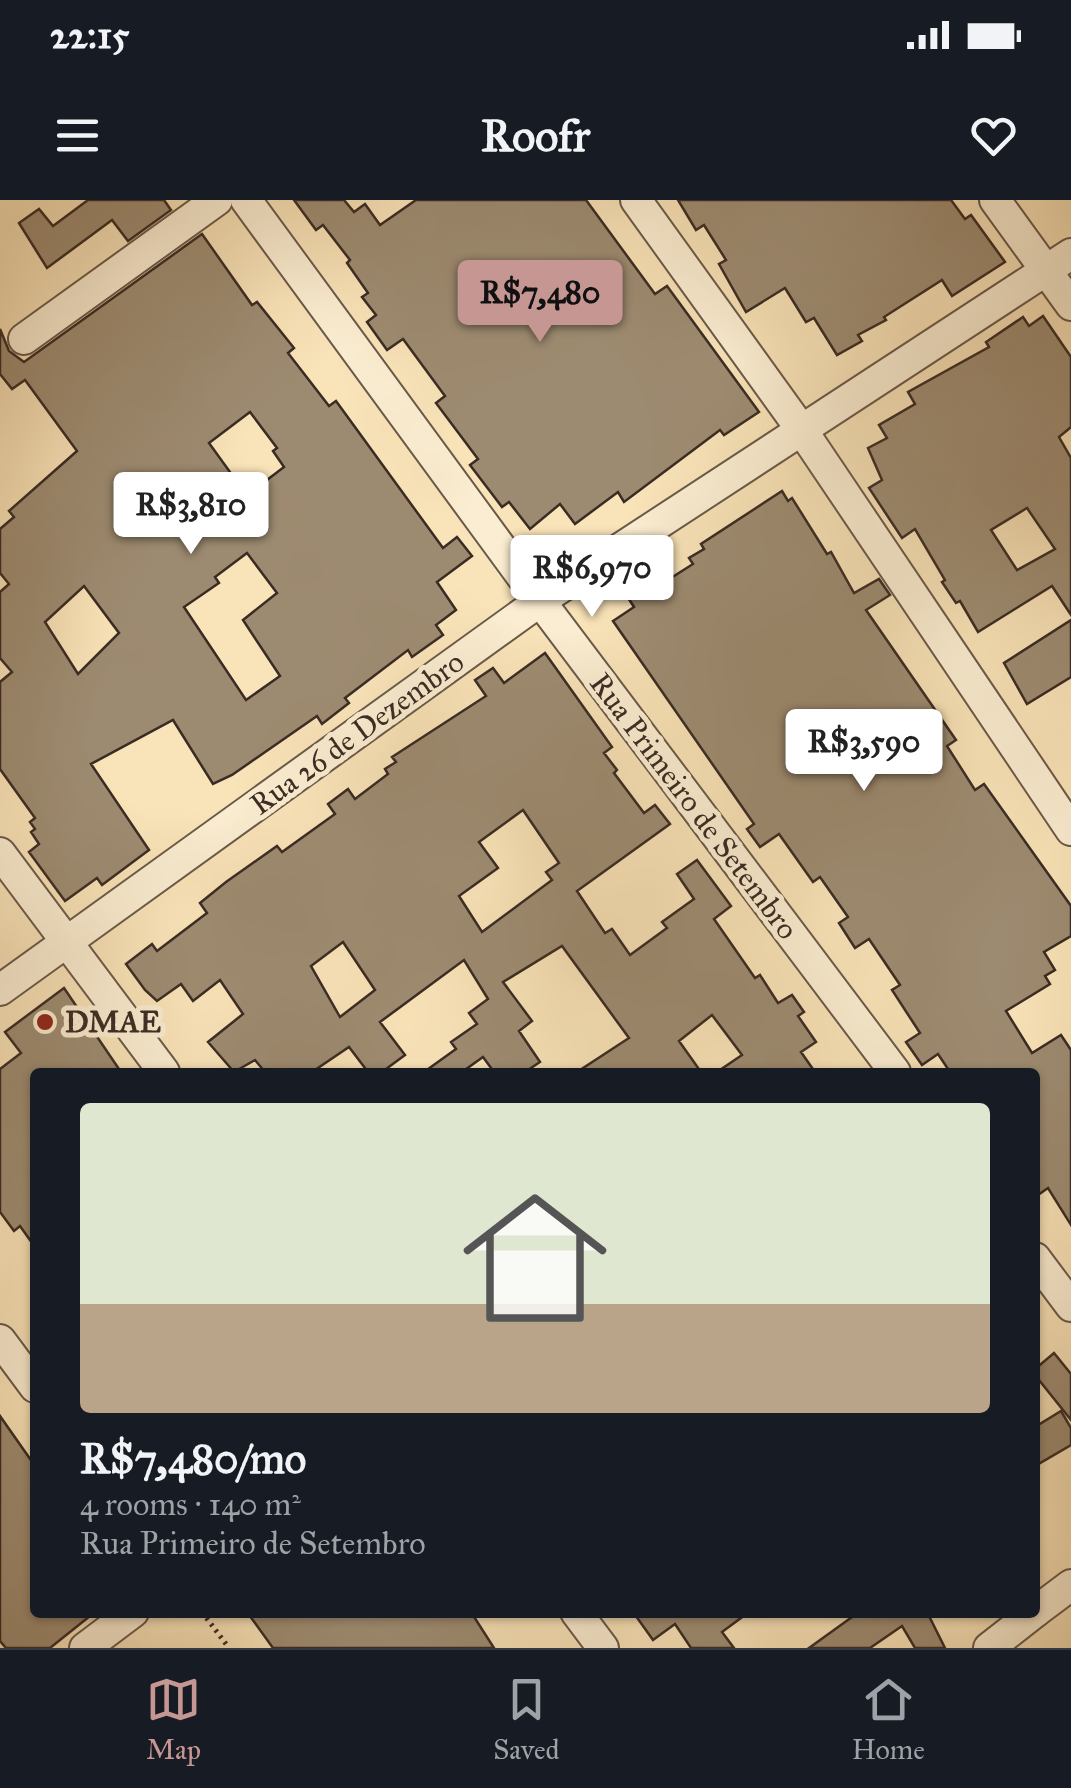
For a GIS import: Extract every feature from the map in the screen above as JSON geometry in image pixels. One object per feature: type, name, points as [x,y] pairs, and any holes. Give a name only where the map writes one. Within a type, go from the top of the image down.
[{"type":"street","points":[[24,339],[217,200]]},
{"type":"street","name":"Rua Primeiro de Setembro","points":[[246,200],[540,601],[892,1068]]},
{"type":"street","points":[[636,200],[801,429],[1071,830]]},
{"type":"street","points":[[995,200],[1059,263],[1071,305]]},
{"type":"street","name":"Rua 26 de Dezembro","points":[[0,990],[540,601],[1059,263]]},
{"type":"street","points":[[0,853],[161,1068]]},
{"type":"street","points":[[1040,1265],[1071,1306]]},
{"type":"street","points":[[0,1340],[30,1380]]},
{"type":"street","points":[[1040,1608],[1071,1584]]},
{"type":"street","points":[[85,1648],[125,1618]]},
{"type":"street","points":[[580,1618],[602,1648]]},
{"type":"street","points":[[989,1648],[1027,1618]]},
{"type":"path","points":[[207,1618],[230,1648]]},
{"type":"building","points":[[88,200],[164,200],[171,210],[128,241],[112,220],[47,268],[19,223],[39,209],[53,226]]},
{"type":"building","points":[[294,200],[344,200],[354,212],[365,204],[380,225],[416,200],[586,200],[655,294],[667,286],[759,412],[724,435],[720,430],[624,502],[618,492],[575,524],[560,504],[530,529],[509,502],[502,507],[470,465],[478,459],[436,403],[445,396],[403,339],[387,350],[367,322],[376,315],[362,297],[368,293],[347,263],[350,260],[323,225],[316,230]]},
{"type":"building","points":[[678,200],[951,200],[965,219],[971,215],[1005,262],[952,296],[942,280],[858,335],[862,341],[837,355],[814,318],[806,322],[785,288],[746,312],[719,264],[726,260],[704,225],[696,230]]},
{"type":"building","points":[[202,234],[252,305],[257,302],[294,348],[288,353],[329,406],[336,401],[443,548],[457,537],[472,556],[437,582],[456,610],[436,625],[443,635],[412,657],[408,650],[345,698],[349,703],[322,724],[317,716],[232,775],[213,784],[173,720],[91,764],[149,850],[102,885],[97,878],[65,901],[29,852],[39,844],[31,832],[35,829],[30,822],[35,818],[0,769],[0,682],[12,672],[0,658],[0,592],[9,584],[0,573],[0,529],[14,517],[9,511],[77,451],[25,380],[12,389],[0,374],[0,329],[9,351],[24,362]],"holes":[[[250,412],[277,448],[273,451],[284,467],[250,493],[244,484],[240,486],[209,443]],[[247,553],[277,593],[243,620],[280,676],[246,700],[184,607],[219,583],[215,577]],[[84,586],[119,633],[78,674],[45,622]]]},
{"type":"building","points":[[1043,316],[1071,357],[1071,427],[1059,437],[1071,458],[1071,615],[1052,586],[978,632],[960,601],[956,603],[942,582],[945,580],[915,529],[902,538],[869,488],[882,480],[868,448],[887,438],[879,425],[915,404],[908,392],[989,347],[986,342],[1023,317],[1029,326]],"holes":[[[1027,508],[1055,549],[1017,570],[991,530]]]},
{"type":"building","points":[[782,491],[788,501],[792,498],[827,554],[831,552],[854,593],[879,579],[890,595],[866,610],[956,740],[947,746],[975,790],[984,784],[1071,906],[1071,936],[1044,952],[1055,970],[1045,976],[1050,984],[1006,1011],[1032,1053],[1061,1035],[1071,1050],[1071,1225],[1048,1188],[1040,1194],[1040,1068],[947,1068],[938,1054],[922,1065],[906,1042],[920,1033],[892,990],[900,985],[869,939],[855,948],[839,923],[848,917],[820,877],[813,882],[779,834],[760,847],[747,829],[754,824],[613,621],[634,607],[623,590],[643,576],[652,590],[693,564],[689,558],[704,549],[701,544]]},
{"type":"building","points":[[1071,620],[1071,677],[1027,704],[1004,663]]},
{"type":"building","points":[[545,653],[612,747],[604,753],[617,770],[614,773],[644,813],[655,805],[670,824],[577,891],[605,933],[612,929],[630,955],[667,928],[662,922],[694,899],[677,874],[697,860],[731,906],[714,919],[755,978],[760,975],[778,1003],[792,995],[804,1012],[798,1016],[816,1042],[801,1052],[812,1068],[723,1068],[742,1055],[712,1015],[679,1041],[698,1068],[583,1068],[629,1038],[562,946],[503,982],[532,1021],[519,1031],[540,1062],[531,1068],[491,1068],[483,1057],[468,1068],[430,1068],[456,1049],[451,1042],[477,1024],[469,1013],[488,999],[464,960],[380,1022],[405,1055],[387,1068],[365,1068],[349,1047],[318,1068],[262,1068],[255,1060],[241,1068],[231,1068],[208,1042],[243,1014],[220,980],[193,1001],[181,984],[157,1001],[145,990],[126,964],[152,944],[157,951],[207,913],[200,903],[226,882],[277,846],[282,852],[335,814],[328,804],[348,789],[355,799],[388,774],[385,769],[396,762],[392,757],[486,696],[475,680],[493,668],[504,683]],"holes":[[[523,810],[559,863],[546,872],[552,880],[482,932],[459,896],[498,868],[479,842]],[[343,942],[375,990],[340,1017],[311,966]]]},
{"type":"building","points":[[64,988],[118,1068],[30,1068],[30,1240],[20,1226],[14,1231],[0,1212],[0,1069],[21,1053],[5,1032]]},
{"type":"building","points":[[1054,1353],[1071,1374],[1071,1420],[1040,1381],[1040,1365]]},
{"type":"building","points":[[1061,1411],[1071,1428],[1071,1445],[1040,1463],[1040,1424]]},
{"type":"building","points":[[0,1416],[30,1459],[30,1618],[88,1618],[50,1648],[6,1648],[0,1641]]},
{"type":"building","points":[[251,1618],[475,1618],[494,1648],[273,1648]]},
{"type":"building","points":[[637,1618],[741,1618],[722,1632],[734,1648],[691,1648],[675,1624],[653,1640]]},
{"type":"building","points":[[851,1618],[930,1618],[945,1648],[915,1648],[902,1626],[870,1648],[809,1648]]},
{"type":"place","name":"DMAE","points":[[45,1022]]}]
